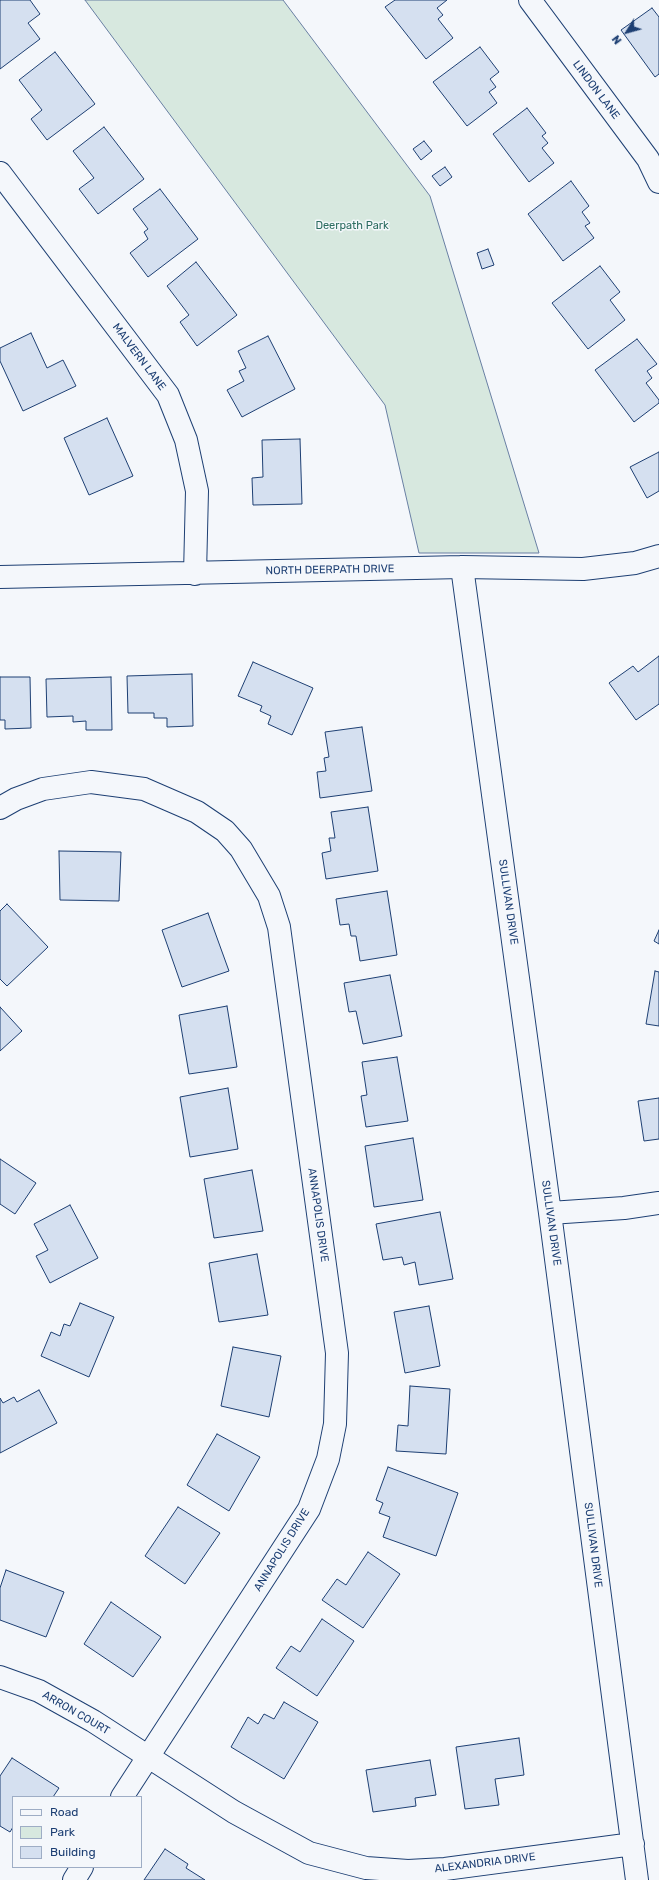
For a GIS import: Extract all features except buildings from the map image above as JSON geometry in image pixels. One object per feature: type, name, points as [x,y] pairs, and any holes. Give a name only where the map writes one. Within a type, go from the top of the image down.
[{"type":"street","name":"LINDON LANE","points":[[530,0],[648,159],[659,182]]},
{"type":"street","name":"MALVERN LANE","points":[[0,172],[168,395],[186,440],[197,491],[196,574]]},
{"type":"street","name":"NORTH DEERPATH DRIVE","points":[[0,577],[196,574],[462,567],[583,569],[635,563],[659,556]]},
{"type":"street","name":"SULLIVAN DRIVE","points":[[462,567],[550,1213],[637,1880]]},
{"type":"street","name":"ANNAPOLIS DRIVE","points":[[0,808],[16,799],[43,789],[91,782],[144,789],[197,812],[224,831],[241,849],[269,896],[279,927],[337,1353],[335,1424],[328,1459],[309,1509],[123,1796]]},
{"type":"street","points":[[550,1213],[624,1208],[659,1203]]},
{"type":"street","name":"ARRON COURT","points":[[0,1677],[39,1691],[93,1721],[149,1757]]},
{"type":"street","name":"ALEXANDRIA DRIVE","points":[[149,1757],[234,1812],[309,1853],[366,1868],[408,1871],[445,1869],[633,1844]]},
{"type":"street","points":[[74,1880],[81,1868]]},
{"type":"green space","name":"Deerpath Park","points":[[85,0],[283,0],[430,196],[539,553],[419,553],[385,405]]}]
